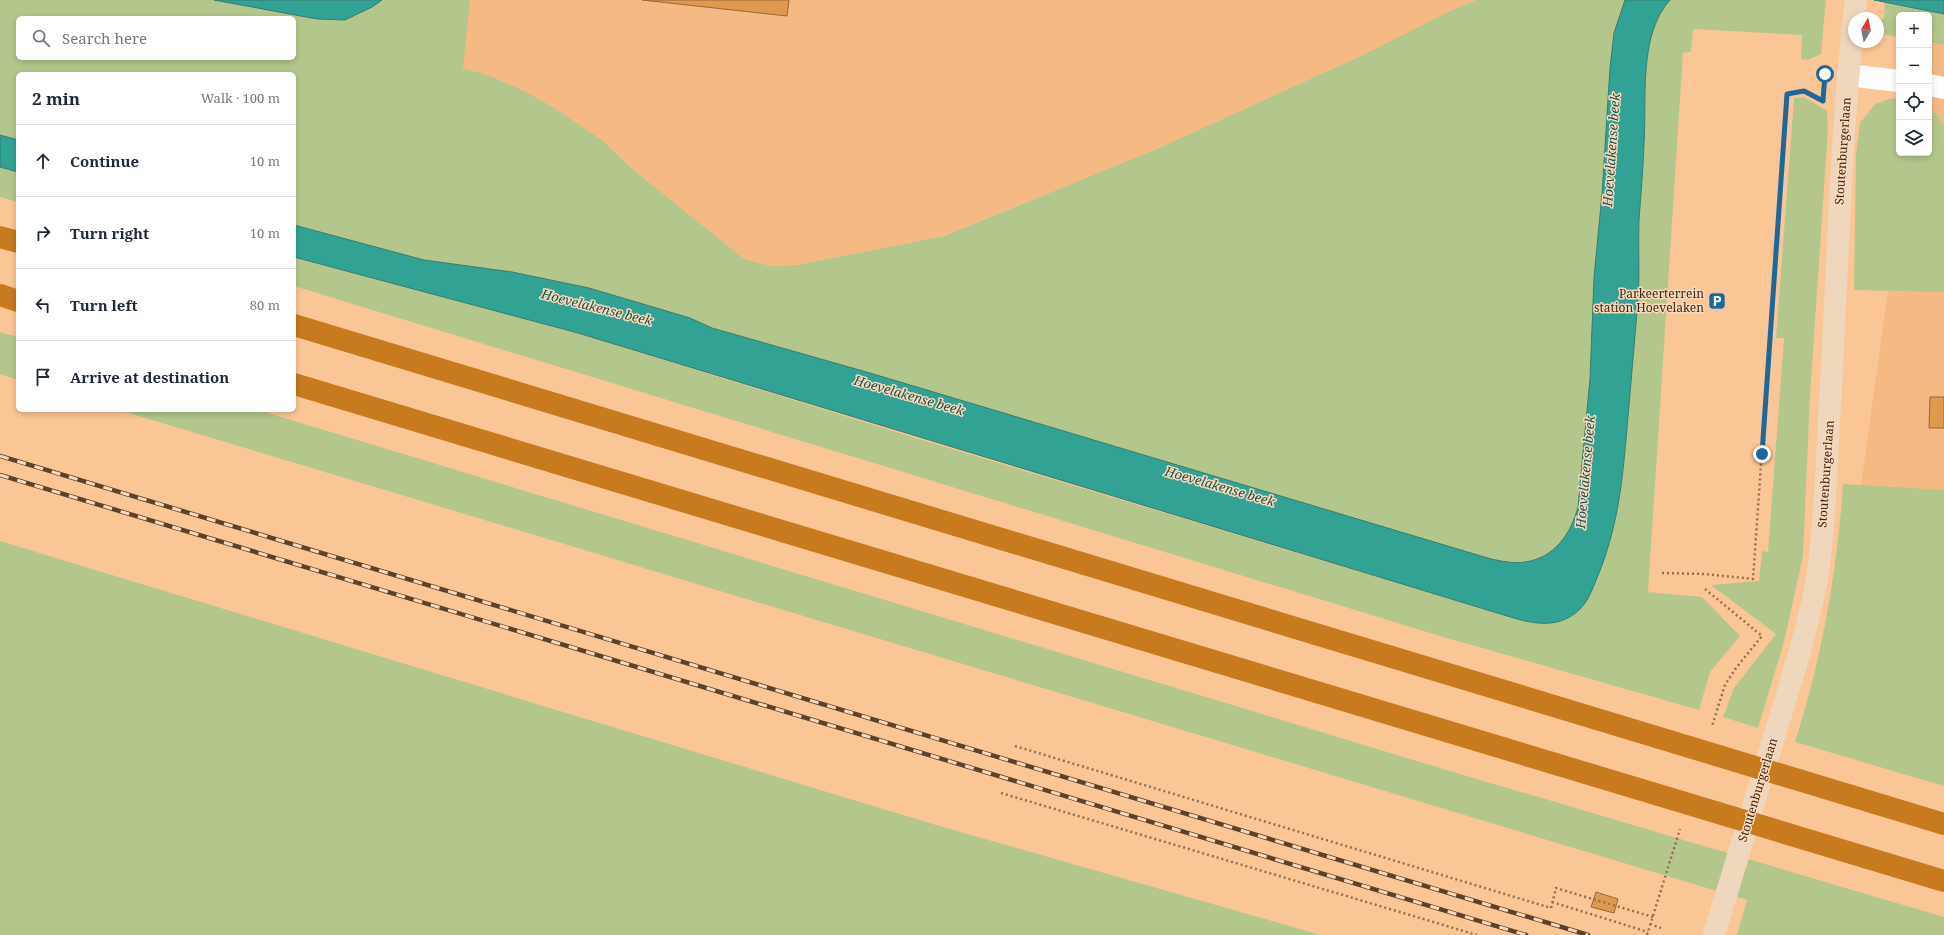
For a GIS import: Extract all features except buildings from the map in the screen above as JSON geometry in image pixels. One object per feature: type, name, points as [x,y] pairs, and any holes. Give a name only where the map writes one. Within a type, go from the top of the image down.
[{"type":"highway","points":[[0,236],[16,241]]},
{"type":"highway","points":[[0,295],[16,299]]},
{"type":"highway","points":[[296,326],[1944,824]]},
{"type":"highway","points":[[296,385],[1944,881]]},
{"type":"street","name":"Stoutenburgerlaan","points":[[1714,935],[1809,616],[1820,556],[1848,75],[1855,8]]},
{"type":"street","points":[[1848,75],[1896,81]]},
{"type":"street","points":[[1932,86],[1944,88]]},
{"type":"path","points":[[1662,573],[1705,574],[1753,579],[1787,94],[1804,91],[1823,101],[1823,94]]},
{"type":"path","points":[[1705,589],[1762,636]]},
{"type":"path","points":[[1015,746],[1551,908],[1556,888],[1653,917]]},
{"type":"path","points":[[1001,793],[1477,935]]},
{"type":"path","points":[[1552,902],[1647,933],[1650,924],[1661,928]]},
{"type":"shaded area","points":[[0,0],[1476,0],[1454,9],[1365,54],[1159,148],[943,236],[796,265],[771,266],[744,260],[296,75],[296,72],[18,72]]},
{"type":"shaded area","points":[[1944,14],[1944,721],[1829,658],[1863,471],[1907,156],[1932,156],[1932,15]]},
{"type":"green space","points":[[0,0],[214,0],[317,19],[345,20],[372,7],[382,0],[470,0],[463,68],[490,76],[522,90],[553,107],[603,141],[632,169],[744,259],[771,266],[797,265],[944,236],[1159,148],[1365,54],[1454,9],[1476,0],[1625,0],[1614,33],[1606,126],[1584,458],[1578,508],[1569,530],[1553,549],[1532,560],[1521,563],[1491,559],[712,328],[690,318],[589,288],[512,272],[424,260],[296,226],[296,72],[16,72],[16,139],[0,135]]},
{"type":"green space","points":[[1670,0],[1826,0],[1821,54],[1807,60],[1801,59],[1802,35],[1693,29],[1691,52],[1683,53],[1648,592],[1702,597],[1740,636],[1710,672],[1699,710],[1440,636],[296,287],[296,258],[555,326],[909,436],[1517,619],[1533,623],[1557,622],[1572,616],[1579,610],[1583,606],[1593,587],[1612,534],[1620,496],[1638,300],[1639,220],[1644,153],[1646,69],[1653,31],[1660,14]]},
{"type":"green space","points":[[1885,2],[1944,14],[1944,45],[1932,43],[1932,12],[1896,12],[1896,36],[1884,34]]},
{"type":"green space","points":[[1804,97],[1827,111],[1828,129],[1810,395],[1803,556],[1784,642],[1758,728],[1723,717],[1734,688],[1776,634],[1711,585],[1759,581],[1762,551],[1768,552],[1784,338],[1776,338],[1794,98]]},
{"type":"green space","points":[[1896,98],[1896,156],[1932,156],[1932,112],[1937,115],[1944,126],[1944,292],[1854,290],[1856,154],[1860,123],[1875,104]]},
{"type":"green space","points":[[0,167],[16,171],[16,201],[0,197]]},
{"type":"green space","points":[[0,332],[16,336],[16,379],[0,374]]},
{"type":"green space","points":[[126,412],[265,412],[1440,768],[1944,917],[1944,935],[1737,935],[1747,900]]},
{"type":"green space","points":[[1843,484],[1944,490],[1944,786],[1795,742],[1813,679],[1827,614],[1837,550]]},
{"type":"green space","points":[[0,541],[936,825],[1321,935],[0,935]]},
{"type":"water","points":[[214,0],[382,0],[372,7],[345,20],[317,19]]},
{"type":"water","name":"Hoevelakense beek","points":[[1625,0],[1670,0],[1660,14],[1653,31],[1646,69],[1644,153],[1639,220],[1639,290],[1620,496],[1612,534],[1595,583],[1588,598],[1583,606],[1572,616],[1557,622],[1533,623],[1517,619],[578,333],[296,258],[296,226],[424,260],[512,272],[589,288],[690,318],[712,328],[870,373],[1491,559],[1521,563],[1545,556],[1553,550],[1566,535],[1578,507],[1590,378],[1594,278],[1614,33]]},
{"type":"water","points":[[1874,0],[1944,0],[1944,14]]},
{"type":"water","points":[[0,135],[16,139],[16,171],[0,167]]},
{"type":"railway","points":[[0,456],[1588,935]]},
{"type":"railway","points":[[0,475],[1526,935]]},
{"type":"place","name":"Parkeerterrein station Hoevelaken","points":[[1717,301]]},
{"type":"route","points":[[1762,454],[1787,94],[1804,91],[1823,101],[1825,74]]}]
